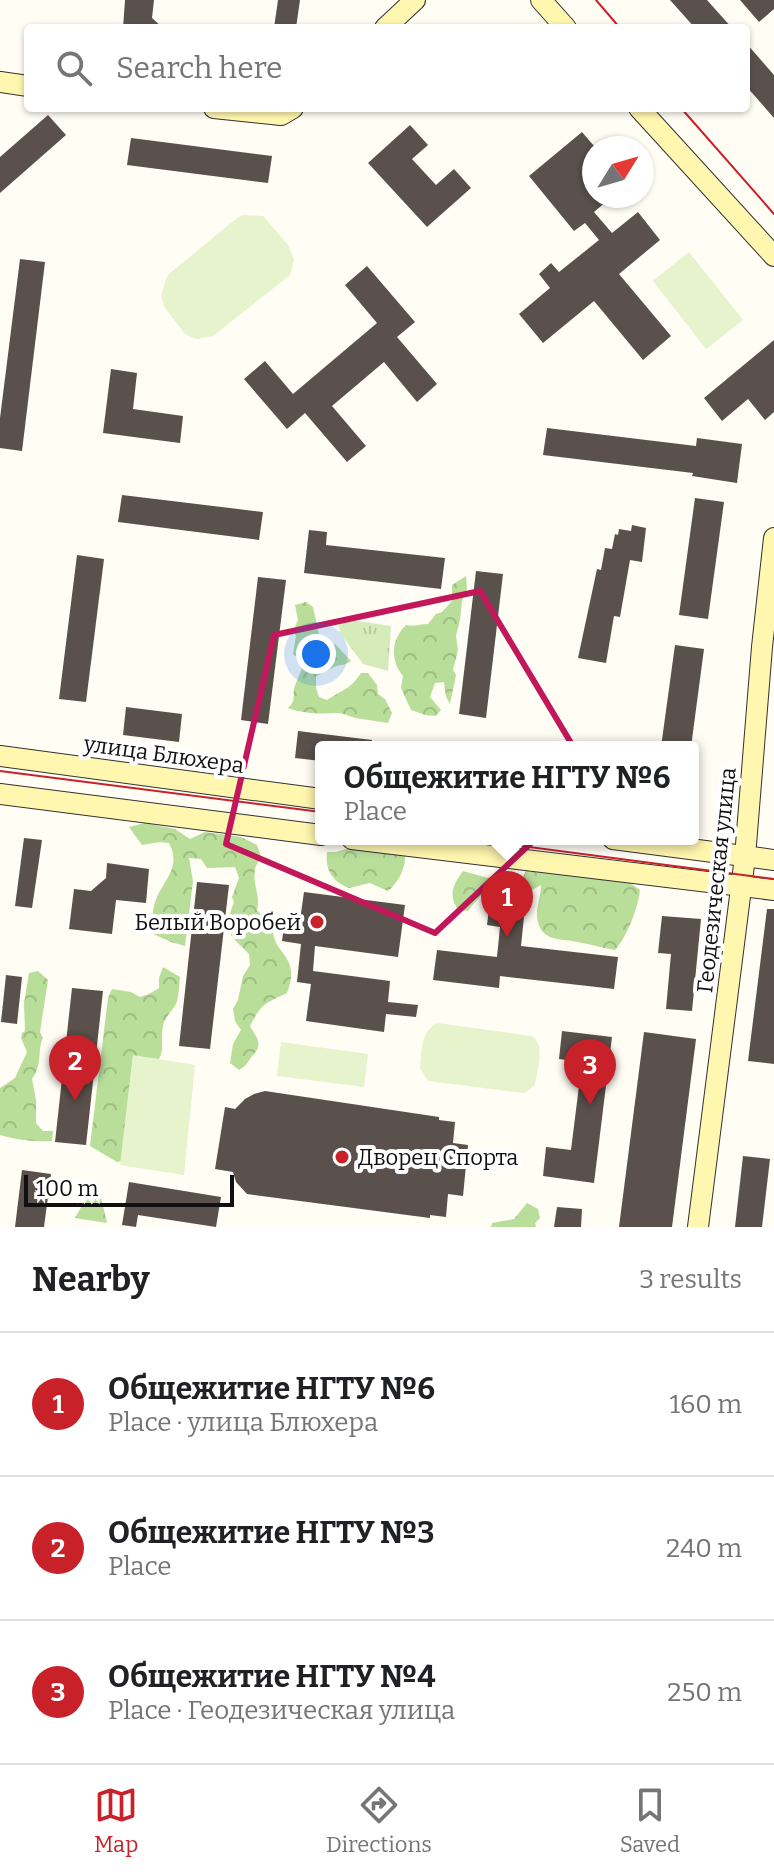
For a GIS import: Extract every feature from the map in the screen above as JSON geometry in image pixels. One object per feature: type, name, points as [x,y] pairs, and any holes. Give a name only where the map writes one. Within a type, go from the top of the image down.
[{"type":"street","points":[[389,24],[415,0]]},
{"type":"street","points":[[541,0],[562,24]]},
{"type":"street","points":[[0,82],[24,85]]},
{"type":"street","points":[[252,112],[281,115],[286,112]]},
{"type":"street","points":[[643,112],[774,256]]},
{"type":"street","name":"Геодезическая улица","points":[[698,1227],[745,857],[774,538]]},
{"type":"street","name":"улица Блюхера","points":[[0,756],[315,798]]},
{"type":"street","points":[[0,794],[315,834]]},
{"type":"street","points":[[402,845],[774,890]]},
{"type":"street","points":[[657,845],[774,860]]},
{"type":"highlighted area","points":[[480,591],[595,783],[435,933],[226,844],[274,635]]},
{"type":"green space","points":[[243,215],[263,216],[288,245],[294,260],[290,275],[213,336],[196,339],[185,334],[165,308],[161,296],[166,279]]},
{"type":"green space","points":[[689,252],[743,320],[706,349],[653,281]]},
{"type":"green space","points":[[466,576],[467,589],[456,636],[458,650],[453,670],[456,675],[450,704],[444,682],[435,683],[430,697],[441,710],[436,716],[425,715],[411,710],[401,688],[403,676],[394,657],[397,637],[406,625],[428,624],[442,612],[452,601],[452,585]]},
{"type":"green space","points":[[306,602],[313,607],[319,635],[336,645],[351,661],[316,676],[319,697],[327,700],[350,686],[361,673],[368,673],[392,713],[388,723],[340,713],[313,713],[288,708],[293,701],[303,662],[293,654],[294,630],[298,620],[295,605]]},
{"type":"green space","points":[[338,618],[391,626],[388,671],[363,664],[340,633]]},
{"type":"green space","points":[[145,823],[175,829],[190,839],[205,832],[241,837],[257,845],[261,857],[254,874],[257,910],[273,929],[277,944],[289,963],[291,980],[287,993],[264,1005],[254,1018],[250,1026],[258,1040],[258,1047],[239,1070],[230,1063],[233,1044],[241,1030],[235,1021],[233,1009],[243,976],[250,965],[249,954],[232,937],[228,927],[234,902],[232,897],[239,878],[235,867],[207,868],[201,859],[189,858],[193,881],[185,946],[151,933],[154,906],[172,868],[173,852],[169,843],[142,845],[129,827]]},
{"type":"green space","points":[[353,847],[405,855],[401,875],[388,891],[370,883],[349,888],[334,878],[327,864],[327,852]]},
{"type":"green space","points":[[463,871],[520,882],[526,871],[630,883],[640,890],[631,922],[615,950],[546,935],[537,917],[541,885],[525,894],[487,888],[468,911],[458,910],[453,890]]},
{"type":"green space","points":[[163,967],[180,977],[177,1001],[164,1023],[159,1059],[133,1056],[121,1161],[117,1162],[90,1146],[108,998],[112,989],[140,997],[149,994],[159,988]]},
{"type":"green space","points":[[38,971],[48,980],[40,1032],[43,1038],[38,1068],[32,1079],[36,1123],[43,1131],[53,1131],[52,1141],[0,1135],[0,1088],[15,1078],[27,1052],[21,1038],[25,1031],[24,1004],[29,973]]},
{"type":"green space","points":[[438,1023],[532,1036],[540,1052],[535,1085],[525,1093],[428,1081],[420,1069],[422,1049],[428,1031]]},
{"type":"green space","points":[[281,1042],[368,1054],[364,1087],[277,1076]]},
{"type":"green space","points":[[133,1055],[195,1065],[184,1175],[120,1165]]},
{"type":"green space","points":[[88,1195],[101,1197],[107,1223],[75,1218]]},
{"type":"green space","points":[[527,1203],[538,1209],[540,1218],[535,1223],[536,1227],[491,1227],[492,1223],[514,1219]]},
{"type":"building","points":[[125,0],[154,0],[152,18],[159,24],[123,24]]},
{"type":"building","points":[[278,0],[300,0],[297,24],[275,24]]},
{"type":"building","points":[[670,0],[707,0],[728,24],[691,24]]},
{"type":"building","points":[[740,0],[774,0],[774,9],[759,22]]},
{"type":"building","points":[[750,48],[774,75],[774,118],[750,91]]},
{"type":"building","points":[[48,115],[66,135],[0,193],[0,157]]},
{"type":"building","points":[[410,125],[428,145],[412,159],[436,185],[454,169],[471,188],[427,227],[368,163]]},
{"type":"building","points":[[582,132],[585,136],[582,136],[582,208],[599,208],[594,212],[612,233],[638,212],[660,240],[619,274],[671,336],[643,360],[594,301],[543,343],[519,314],[550,288],[539,274],[551,263],[559,272],[599,240],[585,223],[574,231],[529,176]]},
{"type":"building","points":[[131,138],[272,156],[268,183],[127,165]]},
{"type":"building","points":[[20,259],[45,262],[22,451],[0,448],[0,418]]},
{"type":"building","points":[[367,266],[415,322],[397,337],[437,384],[417,402],[384,362],[332,406],[366,446],[347,462],[305,413],[287,429],[244,379],[265,361],[293,394],[377,323],[345,285]]},
{"type":"building","points":[[774,340],[774,412],[765,420],[748,399],[722,421],[704,398]]},
{"type":"building","points":[[111,369],[137,373],[133,409],[183,416],[180,443],[103,433]]},
{"type":"building","points":[[547,428],[696,446],[697,438],[742,444],[737,483],[692,476],[693,473],[543,455]]},
{"type":"building","points":[[122,495],[263,512],[259,540],[118,522]]},
{"type":"building","points":[[695,498],[724,502],[708,619],[679,615]]},
{"type":"building","points":[[632,525],[646,528],[642,562],[630,560],[620,617],[614,616],[606,663],[578,658],[597,569],[601,570],[605,548],[612,549],[619,529],[631,531]]},
{"type":"building","points":[[309,530],[327,532],[326,545],[445,558],[441,589],[304,573]]},
{"type":"building","points":[[77,555],[104,559],[86,702],[59,699]]},
{"type":"building","points":[[476,571],[503,574],[486,718],[459,714]]},
{"type":"building","points":[[258,577],[286,580],[268,724],[241,720]]},
{"type":"building","points":[[675,645],[704,649],[692,741],[662,741]]},
{"type":"building","points":[[126,707],[182,714],[179,742],[123,735]]},
{"type":"building","points":[[298,731],[372,740],[315,741],[315,760],[295,758]]},
{"type":"building","points":[[24,838],[42,840],[32,908],[15,906]]},
{"type":"building","points":[[107,863],[149,869],[146,903],[116,900],[112,934],[69,929],[74,889],[91,891],[106,878]]},
{"type":"building","points":[[197,882],[229,885],[210,1049],[179,1046]]},
{"type":"building","points":[[304,892],[405,905],[398,957],[315,946],[313,971],[390,981],[388,1002],[418,1005],[416,1017],[386,1014],[384,1032],[306,1021],[311,984],[297,982],[301,944],[282,941],[285,918],[300,920]]},
{"type":"building","points":[[491,893],[526,897],[521,946],[618,957],[614,989],[500,976],[499,988],[433,980],[437,950],[497,957],[500,927],[487,925]]},
{"type":"building","points":[[767,909],[774,909],[774,1064],[748,1061]]},
{"type":"building","points":[[662,916],[701,919],[692,1011],[666,1009],[671,954],[658,953]]},
{"type":"building","points":[[6,975],[22,977],[17,1024],[1,1022]]},
{"type":"building","points":[[72,988],[103,991],[86,1145],[55,1142]]},
{"type":"building","points":[[562,1031],[612,1037],[594,1183],[543,1176],[546,1147],[571,1150],[582,1062],[559,1059]]},
{"type":"building","points":[[644,1032],[696,1039],[672,1227],[619,1227]]},
{"type":"building","name":"Дворец Спорта","points":[[265,1091],[455,1122],[453,1143],[468,1145],[463,1196],[448,1194],[446,1217],[430,1215],[430,1218],[247,1194],[236,1182],[233,1172],[215,1169],[225,1107],[235,1109],[245,1099]]},
{"type":"building","points":[[743,1156],[770,1159],[762,1227],[735,1227]]},
{"type":"building","points":[[22,1170],[51,1174],[44,1227],[15,1227]]},
{"type":"building","points":[[129,1182],[221,1197],[216,1227],[138,1215],[136,1227],[122,1225]]},
{"type":"building","points":[[557,1207],[582,1209],[581,1227],[554,1227]]},
{"type":"tram line","points":[[596,0],[617,24]]},
{"type":"tram line","points":[[685,112],[774,214]]},
{"type":"tram line","points":[[0,771],[315,811]]},
{"type":"tram line","points":[[513,845],[774,879]]},
{"type":"place","name":"Белый Воробей","points":[[317,922]]},
{"type":"place","name":"Общежитие НГТУ №6","points":[[507,937]]},
{"type":"place","name":"Общежитие НГТУ №3","points":[[75,1101]]},
{"type":"place","name":"Общежитие НГТУ №4","points":[[590,1105]]},
{"type":"place","name":"Дворец Спорта","points":[[342,1157]]}]
